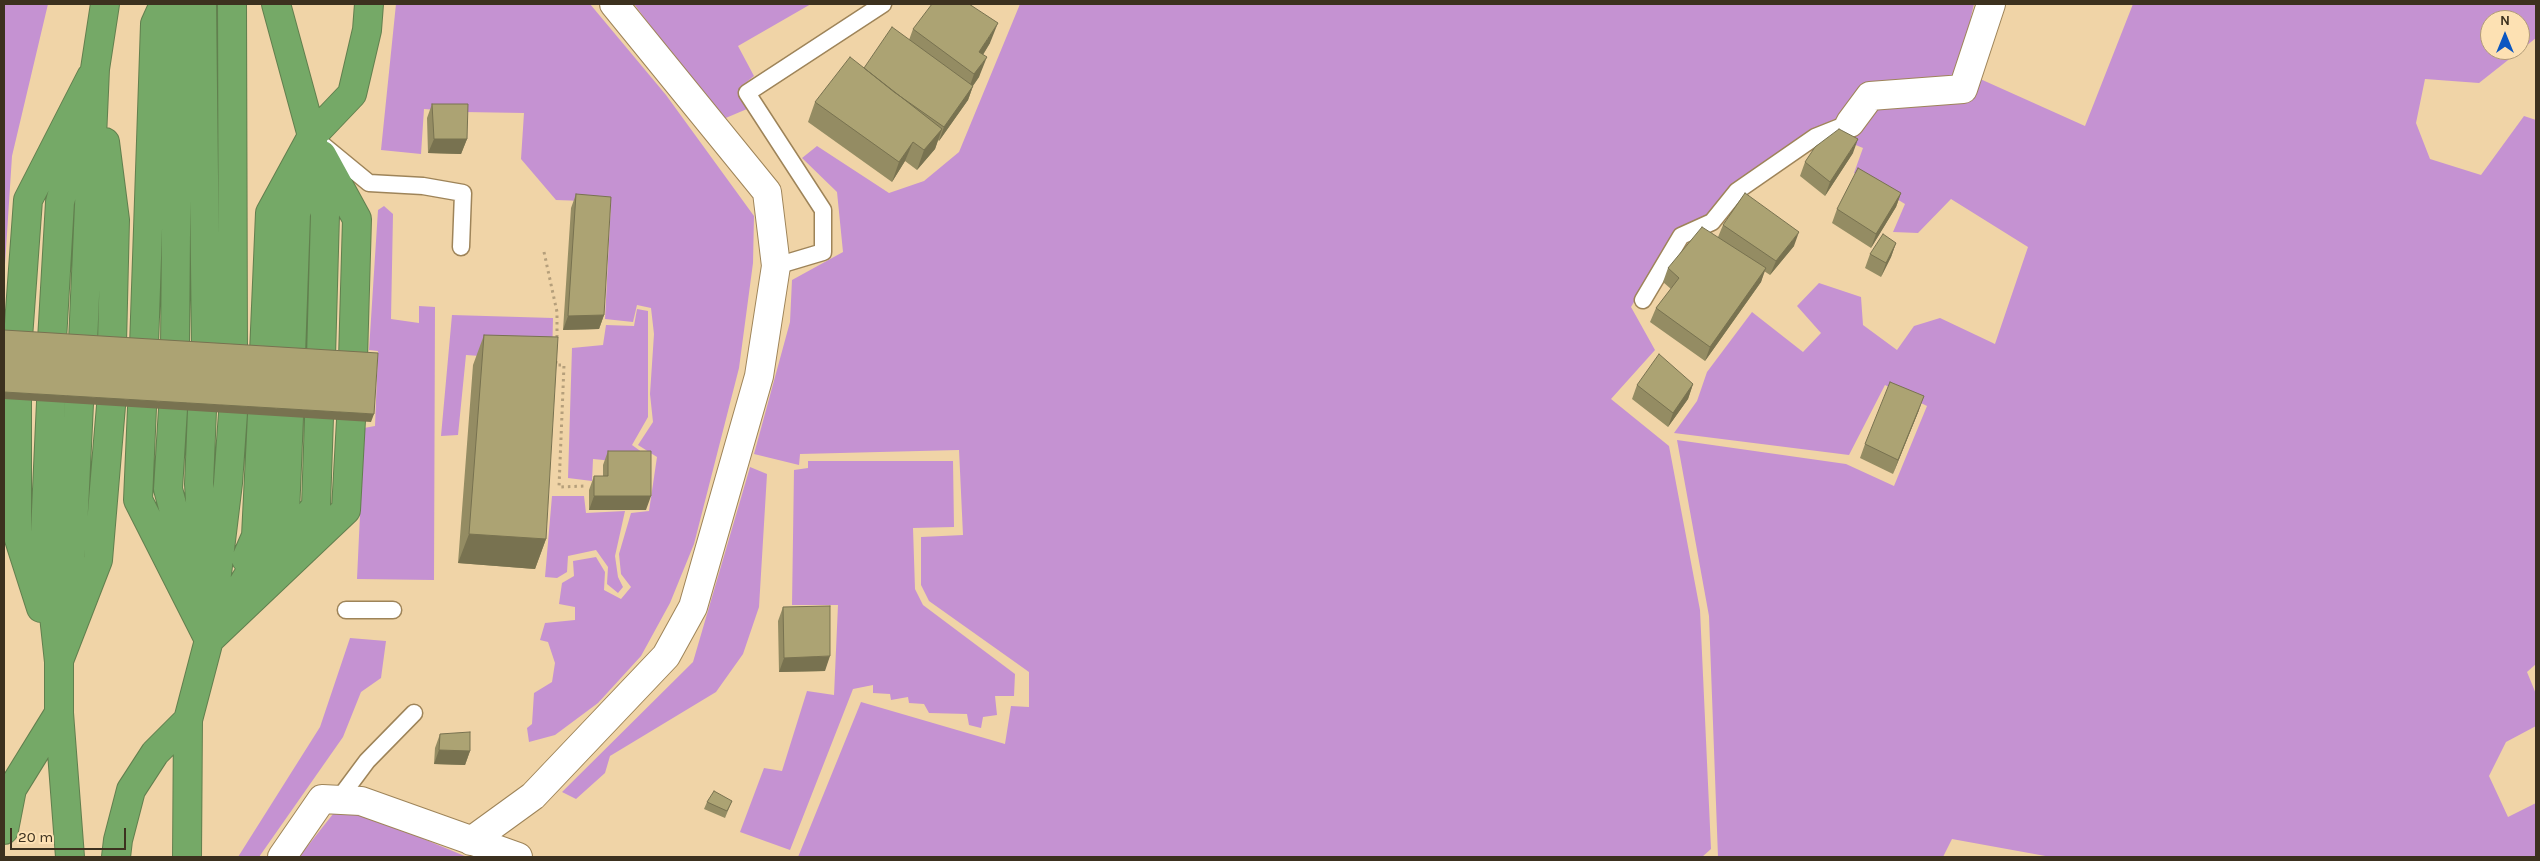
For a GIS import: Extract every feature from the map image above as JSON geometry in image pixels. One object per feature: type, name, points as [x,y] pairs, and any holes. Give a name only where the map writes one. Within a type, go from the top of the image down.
[{"type":"highway","points":[[83,342],[96,69],[105,4]]},
{"type":"highway","points":[[144,346],[155,24],[164,4]]},
{"type":"highway","points":[[175,348],[178,4]]},
{"type":"highway","points":[[202,4],[206,350]]},
{"type":"highway","points":[[232,4],[233,351]]},
{"type":"highway","points":[[276,4],[312,136],[325,215],[321,357]]},
{"type":"highway","points":[[264,353],[270,212],[312,136],[352,94],[366,30],[369,4]]},
{"type":"highway","points":[[18,338],[28,200],[96,69]]},
{"type":"highway","points":[[52,340],[60,202],[96,69]]},
{"type":"highway","points":[[96,69],[115,220],[112,344]]},
{"type":"highway","points":[[291,355],[296,214],[312,136]]},
{"type":"highway","points":[[312,136],[356,219],[353,359]]},
{"type":"highway","points":[[17,400],[17,533],[59,662]]},
{"type":"highway","points":[[51,402],[45,533],[59,662],[59,714],[70,857]]},
{"type":"highway","points":[[59,662],[74,529],[79,404]]},
{"type":"highway","points":[[59,662],[98,560],[111,406]]},
{"type":"highway","points":[[142,408],[138,500],[209,640]]},
{"type":"highway","points":[[173,410],[168,489],[209,640]]},
{"type":"highway","points":[[202,411],[199,484],[209,640]]},
{"type":"highway","points":[[187,857],[188,720],[209,640],[228,483],[233,413]]},
{"type":"highway","points":[[209,640],[256,536],[262,415]]},
{"type":"highway","points":[[209,640],[285,514],[289,416]]},
{"type":"highway","points":[[209,640],[316,506],[319,418]]},
{"type":"highway","points":[[209,640],[346,510],[351,420]]},
{"type":"highway","points":[[4,830],[12,789],[59,714]]},
{"type":"highway","points":[[116,857],[118,840],[131,790],[155,753],[188,720]]},
{"type":"street","points":[[471,840],[533,796],[666,656],[693,607],[759,376],[776,266],[766,192],[614,4]]},
{"type":"street","points":[[1850,123],[1870,96],[1963,89],[1991,4]]},
{"type":"street","points":[[282,857],[322,799],[361,801],[518,857]]},
{"type":"lane","points":[[776,266],[823,252],[823,210],[747,93],[883,4]]},
{"type":"lane","points":[[1643,300],[1681,236],[1712,222],[1737,191],[1814,138],[1850,123]]},
{"type":"lane","points":[[312,136],[369,183],[423,186],[463,193],[461,247]]},
{"type":"lane","points":[[346,610],[393,610]]},
{"type":"lane","points":[[338,800],[366,761],[414,713]]},
{"type":"path","points":[[544,252],[557,312],[556,347]]},
{"type":"path","points":[[556,356],[556,364],[564,365],[559,487],[586,486]]},
{"type":"shaded area","points":[[4,4],[48,4],[12,156],[4,280]]},
{"type":"shaded area","points":[[396,4],[590,4],[666,95],[754,216],[753,263],[739,368],[694,544],[670,603],[641,656],[598,703],[555,735],[529,742],[527,728],[532,724],[534,693],[552,682],[555,663],[548,642],[540,640],[545,623],[575,620],[575,607],[559,604],[562,583],[574,576],[573,561],[596,557],[605,572],[604,590],[621,599],[631,587],[621,574],[619,554],[631,513],[649,511],[657,457],[638,445],[653,422],[650,394],[654,334],[651,308],[637,305],[633,322],[605,319],[611,202],[556,200],[521,159],[524,113],[424,109],[421,154],[381,150]]},
{"type":"shaded area","points":[[634,4],[811,4],[738,46],[754,76],[739,88],[747,109],[721,120]]},
{"type":"shaded area","points":[[1020,4],[1974,4],[1957,77],[1847,114],[1809,130],[1732,187],[1711,215],[1677,229],[1631,307],[1655,350],[1611,399],[1669,446],[1700,610],[1711,849],[1702,857],[798,857],[861,702],[1005,744],[1011,706],[1029,707],[1029,672],[929,601],[921,585],[921,537],[963,535],[959,450],[800,454],[799,465],[754,454],[790,322],[792,280],[843,252],[837,192],[802,158],[817,146],[889,193],[924,181],[959,152]]},
{"type":"shaded area","points":[[2133,4],[2536,4],[2536,38],[2530,43],[2530,10],[2480,10],[2480,60],[2508,60],[2479,83],[2425,79],[2416,123],[2430,159],[2481,175],[2524,116],[2536,120],[2536,664],[2527,672],[2536,694],[2536,726],[2506,742],[2489,776],[2508,817],[2536,803],[2536,857],[2051,857],[1952,839],[1943,857],[1718,857],[1709,616],[1677,440],[1846,464],[1894,486],[1927,406],[1885,385],[1849,455],[1674,433],[1697,401],[1707,372],[1752,312],[1803,352],[1821,333],[1797,306],[1819,283],[1861,297],[1863,325],[1897,350],[1914,326],[1940,318],[1995,344],[2028,247],[1951,199],[1918,233],[1893,232],[1905,204],[1854,173],[1863,148],[1841,139],[1875,107],[1978,78],[2085,126]]},
{"type":"shaded area","points":[[384,206],[393,214],[391,319],[419,323],[419,306],[435,307],[434,580],[357,579],[364,428],[375,426],[378,351],[369,350],[378,210]]},
{"type":"shaded area","points":[[637,309],[648,311],[648,417],[632,445],[650,458],[645,464],[593,459],[592,481],[568,478],[572,348],[603,345],[606,325],[634,326]]},
{"type":"shaded area","points":[[452,315],[553,318],[552,361],[466,355],[458,435],[441,436]]},
{"type":"shaded area","points":[[808,461],[953,461],[954,527],[913,528],[915,589],[923,605],[1015,674],[1014,696],[995,696],[997,715],[983,717],[981,728],[969,725],[967,714],[929,713],[924,704],[909,703],[908,697],[891,700],[890,694],[873,693],[873,685],[853,689],[790,850],[740,832],[764,768],[782,771],[807,691],[834,695],[838,605],[792,605],[794,470],[808,468]]},
{"type":"shaded area","points":[[750,467],[767,474],[759,607],[743,654],[716,692],[610,756],[605,773],[576,799],[562,792],[693,662]]},
{"type":"shaded area","points":[[552,496],[584,496],[586,513],[625,511],[615,556],[618,577],[623,587],[618,593],[607,584],[608,567],[596,550],[568,556],[567,572],[557,578],[545,577]]},
{"type":"shaded area","points":[[350,638],[386,641],[381,678],[361,692],[343,737],[259,857],[238,857],[320,727]]},
{"type":"shaded area","points":[[333,814],[364,814],[467,857],[299,857]]},
{"type":"building","points":[[932,4],[969,4],[998,23],[979,52],[987,57],[974,74],[913,29]]},
{"type":"building","points":[[892,27],[973,86],[944,127],[894,92],[864,68]]},
{"type":"building","points":[[850,57],[942,129],[924,150],[913,142],[899,162],[815,102]]},
{"type":"building","points":[[432,104],[468,104],[467,139],[434,139]]},
{"type":"building","points":[[1839,129],[1858,139],[1830,182],[1805,162],[1815,147]]},
{"type":"building","points":[[1858,168],[1901,193],[1876,234],[1837,209]]},
{"type":"building","points":[[1745,193],[1799,232],[1776,261],[1723,225]]},
{"type":"building","points":[[576,194],[611,197],[604,315],[568,316]]},
{"type":"building","points":[[1702,227],[1766,268],[1710,347],[1656,308],[1679,278],[1668,268]]},
{"type":"building","points":[[1883,234],[1896,243],[1886,263],[1870,254]]},
{"type":"building","points":[[4,330],[378,353],[374,414],[4,392]]},
{"type":"building","points":[[484,335],[558,337],[546,539],[469,534]]},
{"type":"building","points":[[1659,354],[1693,384],[1673,413],[1637,385]]},
{"type":"building","points":[[1890,382],[1924,396],[1898,460],[1865,444]]},
{"type":"building","points":[[608,451],[651,451],[651,496],[594,496],[594,476],[608,476]]},
{"type":"building","points":[[830,606],[830,656],[784,658],[783,607]]},
{"type":"building","points":[[470,732],[470,751],[439,750],[440,734]]},
{"type":"building","points":[[714,791],[732,801],[727,811],[707,802]]}]
